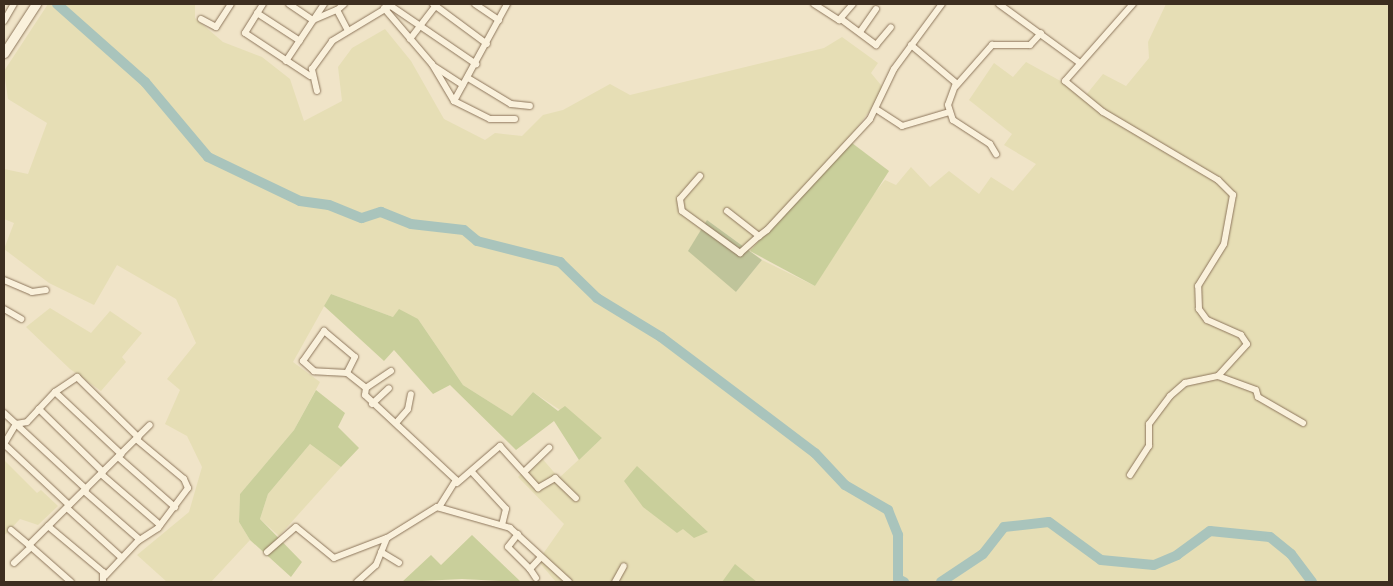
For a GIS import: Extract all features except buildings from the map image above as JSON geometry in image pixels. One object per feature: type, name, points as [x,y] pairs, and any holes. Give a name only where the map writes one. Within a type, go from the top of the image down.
[{"type":"street","points":[[4,21],[14,4]]},
{"type":"street","points":[[4,53],[36,4]]},
{"type":"street","points":[[202,20],[216,27],[230,6],[221,4]]},
{"type":"street","points":[[263,4],[245,33],[310,76],[318,91]]},
{"type":"street","points":[[289,4],[313,20]]},
{"type":"street","points":[[286,61],[324,4]]},
{"type":"street","points":[[313,20],[337,10],[344,4]]},
{"type":"street","points":[[410,39],[420,28],[435,4],[487,44]]},
{"type":"street","points":[[475,4],[499,20]]},
{"type":"street","points":[[454,101],[487,44],[507,4]]},
{"type":"street","points":[[814,4],[842,20],[877,45],[891,27]]},
{"type":"street","points":[[842,20],[853,4]]},
{"type":"street","points":[[700,176],[680,199],[682,211],[740,253],[760,236],[876,109],[894,69],[942,4]]},
{"type":"street","points":[[999,4],[1080,63]]},
{"type":"street","points":[[1133,4],[1066,77],[1066,86],[1218,180],[1233,195],[1236,202],[1224,244],[1198,286],[1202,315],[1219,329],[1241,335],[1247,344],[1218,376]]},
{"type":"street","points":[[387,6],[476,64]]},
{"type":"street","points":[[310,76],[332,41],[346,30],[387,6]]},
{"type":"street","points":[[387,6],[410,39],[432,64],[454,101],[490,119],[515,119]]},
{"type":"street","points":[[860,32],[876,9]]},
{"type":"street","points":[[337,10],[346,30]]},
{"type":"street","points":[[257,13],[300,41]]},
{"type":"street","points":[[949,112],[956,86],[992,46],[1030,45],[1041,33]]},
{"type":"street","points":[[911,45],[956,86]]},
{"type":"street","points":[[432,64],[463,85]]},
{"type":"street","points":[[468,78],[510,104],[530,106]]},
{"type":"street","points":[[876,109],[902,126],[949,112]]},
{"type":"street","points":[[949,112],[962,129],[983,138],[996,154]]},
{"type":"street","points":[[726,211],[760,236]]},
{"type":"street","points":[[4,280],[32,292],[46,290]]},
{"type":"street","points":[[4,309],[21,319]]},
{"type":"street","points":[[347,373],[355,357],[324,331],[303,361],[314,371],[347,373],[366,388],[372,404],[396,424],[457,483]]},
{"type":"street","points":[[366,388],[391,371]]},
{"type":"street","points":[[1130,475],[1144,458],[1149,424],[1159,408],[1185,383],[1218,376],[1256,390],[1258,397],[1303,423]]},
{"type":"street","points":[[48,526],[104,579],[139,540],[160,525],[188,488],[187,483],[137,438],[77,377],[55,392],[27,422],[16,424],[4,444],[122,558]]},
{"type":"street","points":[[372,404],[389,388]]},
{"type":"street","points":[[55,392],[175,507]]},
{"type":"street","points":[[396,424],[408,409],[411,394]]},
{"type":"street","points":[[38,409],[102,473],[160,525]]},
{"type":"street","points":[[4,413],[139,540]]},
{"type":"street","points":[[14,563],[48,526],[150,425]]},
{"type":"street","points":[[267,552],[296,527],[334,558],[387,538],[439,507],[457,483],[500,446],[538,488],[558,480],[576,498]]},
{"type":"street","points":[[524,472],[549,448]]},
{"type":"street","points":[[472,472],[506,509],[502,525]]},
{"type":"street","points":[[439,507],[502,525],[518,534],[569,582]]},
{"type":"street","points":[[12,530],[71,582]]},
{"type":"street","points":[[518,534],[508,547],[530,569],[536,578]]},
{"type":"street","points":[[357,582],[376,565],[387,538]]},
{"type":"street","points":[[381,552],[398,564]]},
{"type":"street","points":[[530,569],[541,557]]},
{"type":"street","points":[[615,582],[624,566]]},
{"type":"shaded area","points":[[48,4],[195,4],[195,18],[223,42],[262,57],[290,79],[304,121],[342,101],[338,67],[352,48],[385,29],[411,61],[444,119],[485,140],[495,133],[522,136],[543,115],[563,110],[610,84],[630,95],[824,48],[842,37],[878,63],[871,73],[885,90],[848,140],[750,251],[707,220],[736,292],[762,260],[815,286],[852,221],[885,180],[896,185],[911,167],[930,187],[949,171],[979,194],[991,177],[1013,191],[1036,164],[1004,145],[1012,134],[969,100],[994,63],[1013,77],[1026,62],[1086,95],[1103,74],[1126,86],[1149,58],[1148,42],[1166,4],[1389,4],[1389,582],[556,582],[538,561],[564,524],[518,477],[540,456],[559,478],[602,438],[533,392],[512,416],[463,385],[418,319],[393,317],[331,294],[293,362],[320,382],[294,430],[240,494],[239,522],[250,540],[211,582],[167,582],[137,555],[189,512],[202,467],[187,436],[165,424],[180,390],[167,379],[196,343],[176,299],[117,265],[94,305],[49,283],[4,249],[14,223],[4,219],[4,169],[28,174],[47,123],[8,99],[4,71]]},
{"type":"shaded area","points":[[50,308],[91,333],[110,311],[142,333],[122,357],[126,362],[101,391],[70,369],[26,327]]},
{"type":"shaded area","points":[[310,444],[341,467],[279,536],[260,519],[268,494]]},
{"type":"shaded area","points":[[4,460],[37,493],[41,490],[58,506],[38,525],[20,519],[4,536]]},
{"type":"green space","points":[[848,140],[889,171],[815,286],[750,251]]},
{"type":"green space","points":[[707,220],[762,260],[736,292],[688,251]]},
{"type":"green space","points":[[331,294],[393,317],[399,309],[418,319],[463,385],[512,416],[533,392],[558,411],[565,406],[602,438],[579,460],[554,421],[516,450],[450,385],[433,394],[394,350],[384,361],[324,306]]},
{"type":"green space","points":[[316,390],[345,413],[338,427],[359,448],[341,467],[310,444],[268,494],[260,519],[302,562],[291,577],[250,540],[239,522],[240,494],[294,430]]},
{"type":"green space","points":[[637,466],[708,532],[694,538],[683,529],[677,533],[643,507],[624,481]]},
{"type":"green space","points":[[472,535],[521,582],[462,579],[402,582],[431,555],[441,565]]},
{"type":"green space","points":[[735,564],[757,582],[722,582]]},
{"type":"waterway","points":[[57,4],[145,82],[208,157],[300,201],[329,205],[362,218],[381,212],[411,224],[464,230],[477,241],[560,262],[597,298],[661,337],[815,453],[845,485],[888,510],[898,535],[898,579],[904,582]]},
{"type":"waterway","points":[[941,582],[983,554],[1004,527],[1049,522],[1101,560],[1154,565],[1177,555],[1210,531],[1270,537],[1291,554],[1312,582]]}]
